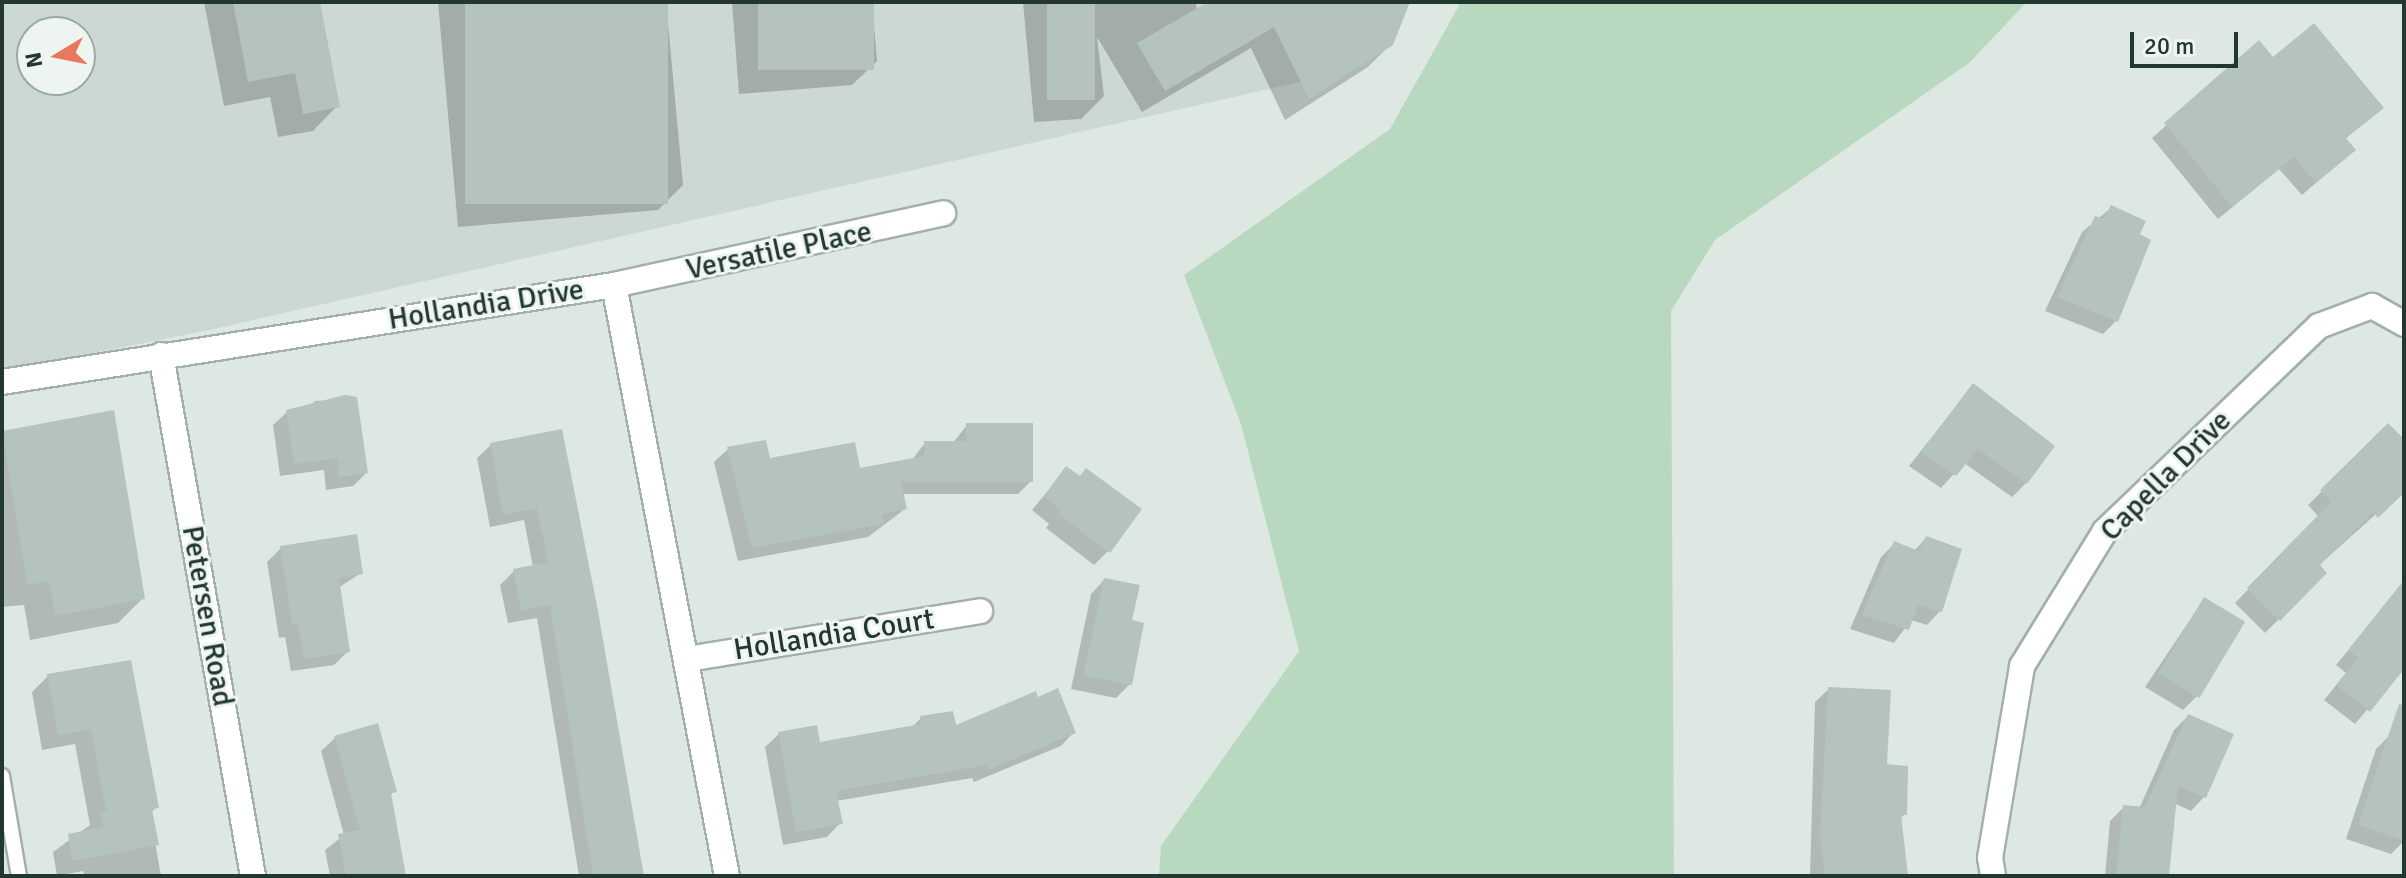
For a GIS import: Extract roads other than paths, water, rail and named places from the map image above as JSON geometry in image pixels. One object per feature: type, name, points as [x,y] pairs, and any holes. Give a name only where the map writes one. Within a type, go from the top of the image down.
[{"type":"street","name":"Versatile Place","points":[[614,285],[943,213]]},
{"type":"street","name":"Hollandia Drive","points":[[2,382],[614,285],[688,659],[727,876]]},
{"type":"street","name":"Capella Drive","points":[[1993,876],[1990,858],[2022,666],[2105,531],[2319,326],[2372,306],[2404,324]]},
{"type":"street","name":"Petersen Road","points":[[161,355],[253,876]]},
{"type":"street","name":"Hollandia Court","points":[[688,659],[980,611]]},
{"type":"lane","points":[[2,776],[19,876]]}]
